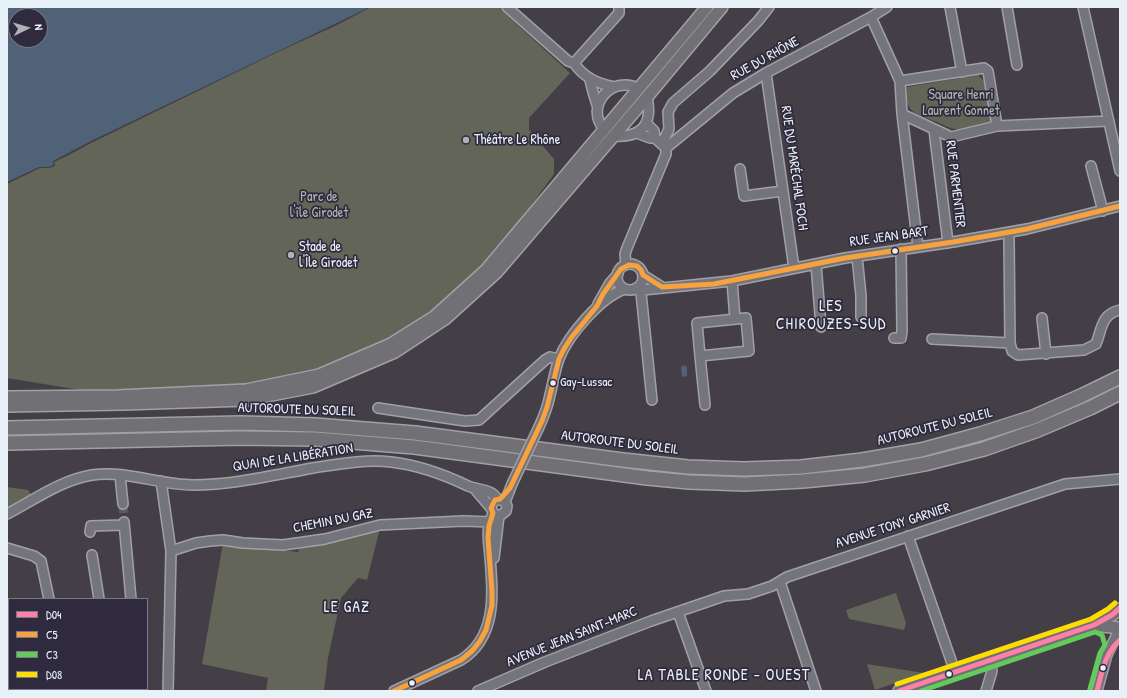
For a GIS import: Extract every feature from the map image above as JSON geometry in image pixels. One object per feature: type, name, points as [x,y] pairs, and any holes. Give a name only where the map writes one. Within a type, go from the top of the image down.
[{"type":"highway","name":"AUTOROUTE DU SOLEIL","points":[[7,428],[240,423],[315,424],[416,433],[688,467],[744,469],[801,467],[862,460],[906,452],[980,434],[1033,416],[1083,395],[1120,377]]},
{"type":"highway","name":"AUTOROUTE DU SOLEIL","points":[[7,443],[240,438],[315,439],[414,447],[647,478],[689,482],[745,484],[803,481],[865,475],[925,464],[984,448],[1038,430],[1090,408],[1120,393]]},
{"type":"main road","points":[[7,397],[117,396],[246,390],[318,375],[391,344],[434,316],[486,270],[707,7]]},
{"type":"main road","points":[[7,406],[246,400],[313,387],[395,352],[445,319],[497,272],[722,7]]},
{"type":"main road","points":[[638,88],[647,97]]},
{"type":"main road","points":[[604,129],[614,136]]},
{"type":"main road","points":[[900,691],[989,660],[1098,625],[1120,609]]},
{"type":"main road","points":[[1120,609],[1118,614],[1120,622]]},
{"type":"main road","points":[[1098,625],[1120,628]]},
{"type":"street","points":[[507,7],[568,61],[574,63],[578,70],[590,80],[615,87]]},
{"type":"street","points":[[574,63],[619,13],[620,7]]},
{"type":"street","points":[[661,143],[669,130],[668,112],[673,103],[710,71],[758,21],[769,7]]},
{"type":"street","name":"RUE DU RHÔNE","points":[[661,143],[733,92],[766,72],[871,17],[886,7]]},
{"type":"street","points":[[950,7],[962,72]]},
{"type":"street","points":[[1007,7],[1017,65]]},
{"type":"street","points":[[1083,7],[1120,171]]},
{"type":"street","points":[[871,17],[900,81],[902,114],[918,247]]},
{"type":"street","points":[[900,81],[984,68],[988,71],[997,126]]},
{"type":"street","name":"RUE DU MARÉCHAL FOCH","points":[[766,72],[794,268]]},
{"type":"street","points":[[590,80],[597,105],[599,122],[604,129]]},
{"type":"street","points":[[597,105],[604,94],[615,87],[628,85],[638,88]]},
{"type":"street","points":[[614,136],[624,137],[637,133],[646,123],[649,115],[647,97]]},
{"type":"street","points":[[902,114],[951,137],[997,126],[1108,121]]},
{"type":"street","points":[[626,265],[626,254],[661,170],[666,154],[654,131],[646,123]]},
{"type":"street","name":"RUE PARMENTIER","points":[[934,130],[948,243]]},
{"type":"street","points":[[637,133],[661,143]]},
{"type":"street","points":[[1090,166],[1103,211]]},
{"type":"street","points":[[740,168],[744,196],[783,191]]},
{"type":"street","name":"RUE JEAN BART","points":[[636,288],[643,290],[662,287],[732,282],[857,256],[1008,233],[1120,206]]},
{"type":"street","points":[[1008,233],[1010,343],[1012,351],[1018,355],[1084,350],[1096,344],[1107,316],[1120,310]]},
{"type":"street","points":[[894,338],[901,338],[902,331],[901,249]]},
{"type":"street","points":[[857,256],[861,296],[861,317]]},
{"type":"street","points":[[394,691],[460,660],[470,654],[482,639],[490,614],[494,512],[492,504],[501,500],[511,486],[539,427],[547,407],[559,359],[571,338],[597,306],[610,283],[621,269],[626,265],[631,264],[637,266],[641,270],[643,275],[642,283],[636,288],[633,290],[625,289],[619,291],[597,306]]},
{"type":"street","points":[[816,264],[822,327]]},
{"type":"street","points":[[618,274],[619,283],[625,289]]},
{"type":"street","points":[[643,275],[662,287]]},
{"type":"street","points":[[732,282],[735,319]]},
{"type":"street","points":[[636,288],[641,293],[652,400]]},
{"type":"street","points":[[700,356],[750,351],[746,318],[697,323],[700,356],[705,405]]},
{"type":"street","points":[[1042,318],[1046,354]]},
{"type":"street","points":[[932,340],[1010,343]]},
{"type":"street","points":[[378,408],[465,421],[479,420],[545,360],[550,357],[559,359]]},
{"type":"street","name":"QUAI DE LA LIBÉRATION","points":[[7,514],[68,482],[91,475],[110,473],[192,485],[218,484],[345,463],[383,462],[427,469],[443,474],[474,488],[490,492],[501,500]]},
{"type":"street","points":[[120,475],[123,504]]},
{"type":"street","name":"AVENUE TONY GARNIER","points":[[678,612],[724,596],[748,594],[772,586],[787,577],[1065,484],[1120,479]]},
{"type":"street","points":[[161,481],[170,552],[168,691]]},
{"type":"street","name":"QUAI DE LA LIBÉRATION","points":[[474,488],[494,512]]},
{"type":"street","points":[[494,512],[504,514],[506,511],[507,506],[501,500]]},
{"type":"street","points":[[492,577],[488,536],[489,523],[494,512]]},
{"type":"street","name":"CHEMIN DU GAZ","points":[[170,552],[210,540],[283,545],[325,539],[380,525],[463,520],[489,523]]},
{"type":"street","points":[[90,532],[91,526],[124,524],[131,598]]},
{"type":"street","points":[[908,536],[955,672]]},
{"type":"street","points":[[7,548],[38,558],[41,561],[49,598]]},
{"type":"street","points":[[92,554],[99,598]]},
{"type":"street","points":[[780,582],[816,691]]},
{"type":"street","points":[[678,612],[706,691]]},
{"type":"street","name":"AVENUE JEAN SAINT-MARC","points":[[478,691],[545,662],[678,612]]},
{"type":"street","points":[[1098,625],[1109,633],[1112,646]]},
{"type":"street","points":[[1097,691],[1107,655],[1120,628]]},
{"type":"street","points":[[1112,646],[1120,640]]},
{"type":"street","points":[[986,691],[992,670],[989,660]]},
{"type":"green space","name":"Parc de l'île Girodet","points":[[371,7],[502,7],[500,9],[570,73],[529,118],[529,130],[554,159],[554,174],[486,270],[434,317],[319,375],[246,390],[117,396],[7,378],[7,184],[40,168],[55,166],[54,162],[89,144],[282,50],[335,26]]},
{"type":"green space","name":"Square Henri Laurent Gonnet","points":[[978,75],[984,81],[992,122],[969,128],[953,129],[918,114],[909,107],[906,95],[907,87]]},
{"type":"green space","points":[[7,487],[28,490],[33,497],[7,510]]},
{"type":"green space","points":[[380,528],[367,580],[358,578],[341,598],[328,658],[324,691],[266,691],[268,678],[202,664],[223,543],[298,552],[300,545]]},
{"type":"green space","points":[[896,593],[906,623],[904,630],[849,619],[846,610]]},
{"type":"green space","points":[[867,664],[924,673],[875,690]]},
{"type":"water","points":[[7,7],[370,7],[89,142],[53,161],[53,165],[49,167],[39,167],[7,182]]},
{"type":"water","points":[[683,365],[687,367],[686,377],[682,376],[681,367]]},
{"type":"tunnel","points":[[123,504],[124,522]]},
{"type":"transit line","name":"C5","points":[[394,691],[461,660],[472,651],[486,630],[492,605],[488,538],[489,526],[493,513],[491,508],[495,500],[500,499],[510,488],[542,421],[559,359],[564,349],[597,306],[603,294],[621,269],[629,265],[637,266],[643,275],[662,287],[714,284],[845,258],[1027,229],[1120,206]]},
{"type":"transit line","name":"D08","points":[[897,684],[1091,619],[1115,603]]},
{"type":"transit line","name":"D04","points":[[899,691],[1094,625],[1112,615],[1120,608]]},
{"type":"transit line","name":"C3","points":[[921,691],[1095,632],[1102,635],[1105,645],[1100,653],[1090,689]]},
{"type":"transit line","name":"D04","points":[[1097,691],[1107,657],[1120,640]]},
{"type":"place","name":"Théâtre Le Rhône","points":[[466,140]]},
{"type":"place","name":"Stade de l'Île Girodet","points":[[291,255]]},
{"type":"place","name":"Gay-Lussac","points":[[553,383]]},
{"type":"district","name":"LES CHIROUZES-SUD","points":[[831,316]]},
{"type":"district","name":"LE GAZ","points":[[347,608]]},
{"type":"district","name":"LA TABLE RONDE - OUEST","points":[[724,676]]}]
